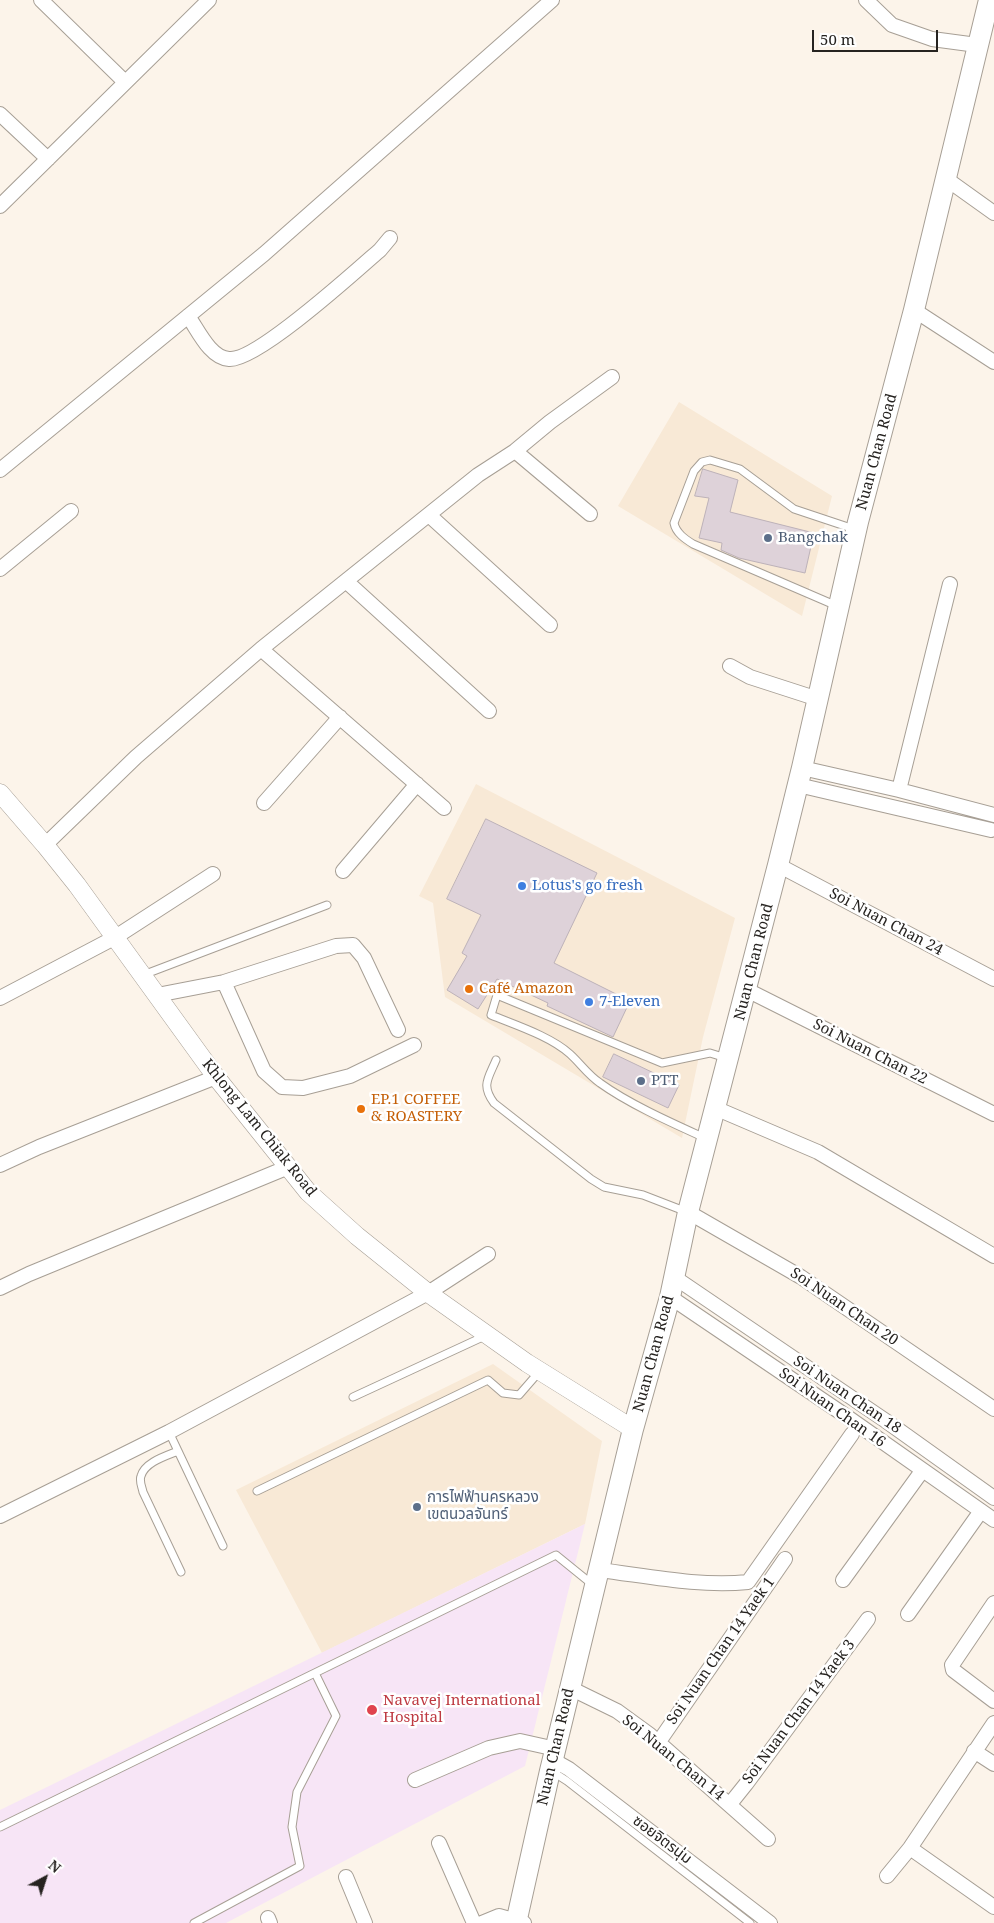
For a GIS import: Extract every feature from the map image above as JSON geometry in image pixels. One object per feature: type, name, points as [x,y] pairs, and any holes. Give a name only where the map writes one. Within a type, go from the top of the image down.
[{"type":"main road","name":"Nuan Chan Road","points":[[519,1922],[553,1760],[633,1429],[670,1298],[688,1212],[747,990],[800,777],[857,530],[914,310],[988,0]]},
{"type":"street","points":[[41,0],[125,82]]},
{"type":"street","points":[[0,470],[264,254],[552,0]]},
{"type":"street","points":[[866,0],[892,24],[932,39],[977,45]]},
{"type":"street","points":[[0,206],[205,1]]},
{"type":"street","points":[[0,114],[48,159]]},
{"type":"street","points":[[945,178],[994,214]]},
{"type":"street","points":[[188,316],[206,343],[220,356],[230,359],[241,356],[305,315],[380,250],[390,238]]},
{"type":"street","points":[[914,310],[994,362]]},
{"type":"street","points":[[45,845],[136,758],[261,649],[430,516],[478,475],[515,451],[550,422],[612,377]]},
{"type":"street","points":[[515,451],[590,514]]},
{"type":"street","points":[[0,569],[71,511]]},
{"type":"street","points":[[430,516],[550,625]]},
{"type":"street","points":[[347,582],[489,711]]},
{"type":"street","points":[[899,790],[950,584]]},
{"type":"street","points":[[261,649],[444,808]]},
{"type":"street","points":[[730,666],[750,677],[818,699]]},
{"type":"street","points":[[264,803],[340,717]]},
{"type":"street","points":[[800,777],[899,790],[993,826]]},
{"type":"street","points":[[800,777],[993,826]]},
{"type":"street","points":[[343,870],[417,784]]},
{"type":"street","name":"Khlong Lam Chiak Road","points":[[0,793],[78,885],[114,938],[216,1077],[286,1168],[308,1192],[357,1236],[428,1293],[539,1371],[633,1429]]},
{"type":"street","name":"Soi Nuan Chan 24","points":[[778,865],[994,979]]},
{"type":"street","points":[[0,998],[114,938],[213,874]]},
{"type":"street","points":[[157,995],[224,982],[336,946],[353,946],[364,958],[398,1030]]},
{"type":"street","points":[[224,982],[264,1071],[282,1087],[303,1088],[350,1076],[414,1045]]},
{"type":"street","name":"Soi Nuan Chan 22","points":[[747,990],[994,1114]]},
{"type":"street","points":[[0,1165],[39,1147],[216,1077]]},
{"type":"street","points":[[715,1108],[818,1152],[994,1256]]},
{"type":"street","points":[[0,1288],[29,1274],[286,1168]]},
{"type":"street","name":"Soi Nuan Chan 20","points":[[688,1212],[802,1277],[994,1409]]},
{"type":"street","points":[[0,1516],[169,1432],[428,1293],[488,1254]]},
{"type":"street","name":"Soi Nuan Chan 18","points":[[674,1277],[886,1421],[994,1498]]},
{"type":"street","name":"Soi Nuan Chan 16","points":[[670,1298],[844,1414],[922,1471],[994,1520]]},
{"type":"street","points":[[597,1578],[730,1584],[748,1582],[852,1434]]},
{"type":"street","points":[[843,1580],[922,1471]]},
{"type":"street","points":[[908,1614],[981,1511]]},
{"type":"street","name":"Soi Nuan Chan 14 Yaek 1","points":[[658,1743],[785,1559]]},
{"type":"street","points":[[994,1603],[952,1665],[954,1670],[994,1701]]},
{"type":"street","name":"Soi Nuan Chan 14 Yaek 3","points":[[730,1804],[868,1619]]},
{"type":"street","name":"Soi Nuan Chan 14","points":[[570,1688],[617,1712],[658,1743],[768,1839]]},
{"type":"street","points":[[887,1876],[910,1848],[994,1723]]},
{"type":"street","name":"ซอยจิตรนุ่ม","points":[[415,1780],[489,1748],[520,1741],[570,1769],[770,1923]]},
{"type":"street","points":[[974,1751],[994,1764]]},
{"type":"street","points":[[439,1843],[474,1923]]},
{"type":"street","points":[[910,1848],[994,1907]]},
{"type":"street","points":[[346,1877],[365,1923]]},
{"type":"street","points":[[482,1923],[499,1916],[519,1922]]},
{"type":"lane","points":[[839,607],[693,544],[676,529],[674,523],[694,471],[702,462],[710,460],[740,470],[794,509],[857,530]]},
{"type":"lane","points":[[143,975],[328,905]]},
{"type":"lane","points":[[707,1139],[664,1119],[600,1084],[569,1054],[553,1042],[491,1015],[497,996],[662,1063],[710,1053],[729,1059]]},
{"type":"lane","points":[[496,1060],[486,1084],[487,1093],[502,1109],[591,1179],[604,1187],[643,1196],[688,1212]]},
{"type":"lane","points":[[353,1397],[487,1335]]},
{"type":"lane","points":[[257,1491],[488,1380],[502,1393],[519,1395],[539,1371]]},
{"type":"lane","points":[[169,1432],[223,1546]]},
{"type":"lane","points":[[178,1451],[151,1464],[141,1476],[140,1482],[143,1492],[182,1572]]},
{"type":"lane","points":[[0,1827],[556,1555],[597,1578]]},
{"type":"lane","points":[[194,1923],[300,1866],[292,1827],[297,1792],[336,1716],[315,1673]]},
{"type":"lane","points":[[553,1760],[567,1780],[750,1923]]},
{"type":"shaded area","points":[[679,402],[832,496],[802,616],[618,506]]},
{"type":"shaded area","points":[[476,784],[735,918],[703,1037],[682,1138],[445,997],[433,903],[419,896]]},
{"type":"shaded area","name":"การไฟฟ้านครหลวง เขตนวลจันทร์","points":[[493,1364],[602,1441],[585,1524],[322,1653],[236,1490]]},
{"type":"shaded area","name":"Navavej International Hospital","points":[[585,1524],[525,1766],[226,1923],[0,1923],[0,1810]]},
{"type":"building","name":"Bangchak","points":[[703,469],[738,480],[730,512],[814,533],[805,573],[739,558],[721,550],[722,543],[699,538],[709,498],[695,496]]},
{"type":"building","points":[[486,819],[597,873],[554,963],[630,1001],[613,1037],[547,1006],[548,1003],[497,979],[478,1009],[447,990],[467,956],[462,953],[481,915],[447,899]]},
{"type":"building","name":"PTT","points":[[614,1054],[679,1085],[668,1108],[603,1077]]},
{"type":"place","name":"Bangchak","points":[[768,538]]},
{"type":"place","name":"Lotus's go fresh","points":[[522,886]]},
{"type":"place","name":"Café Amazon","points":[[469,989]]},
{"type":"place","name":"7-Eleven","points":[[589,1002]]},
{"type":"place","name":"PTT","points":[[641,1081]]},
{"type":"place","name":"EP.1 COFFEE & ROASTERY","points":[[361,1109]]},
{"type":"place","name":"การไฟฟ้านครหลวง เขตนวลจันทร์","points":[[417,1507]]},
{"type":"place","name":"Navavej International Hospital","points":[[372,1710]]}]
